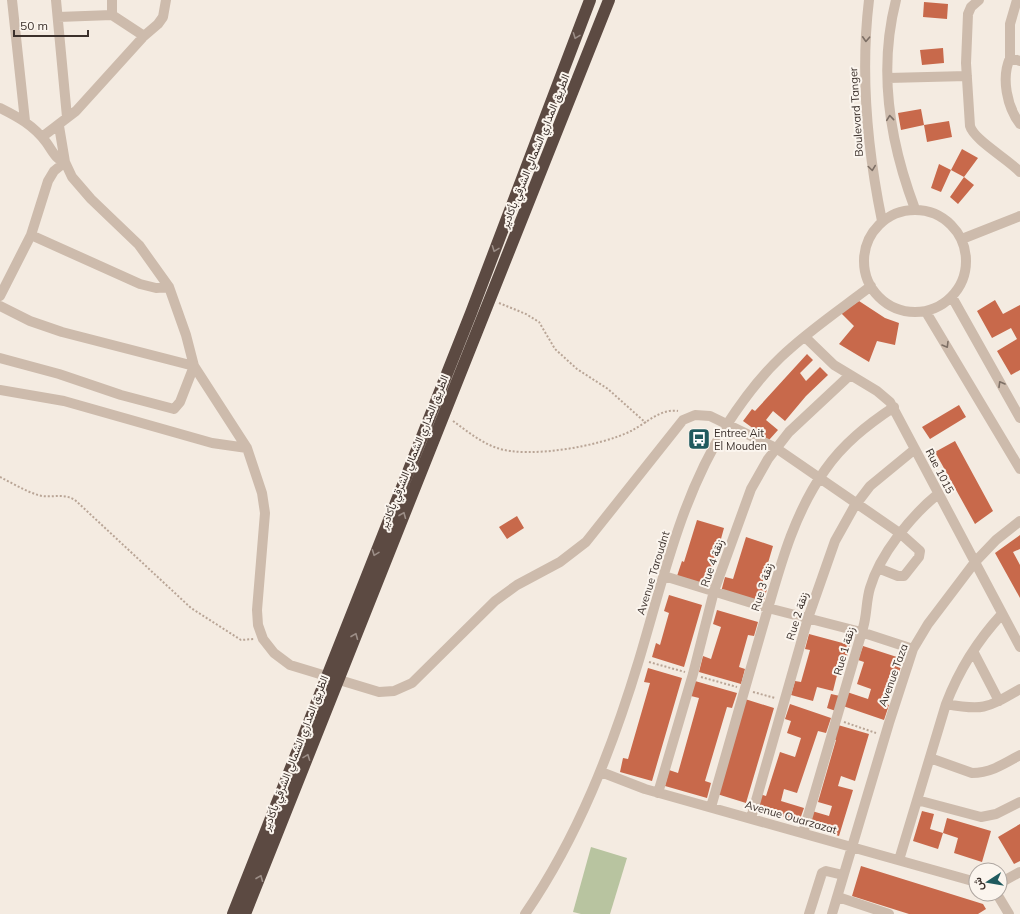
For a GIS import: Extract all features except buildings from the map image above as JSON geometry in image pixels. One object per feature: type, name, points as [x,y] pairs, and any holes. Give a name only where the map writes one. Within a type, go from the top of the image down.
[{"type":"highway","name":"الطريق المداري الشمالي الشرقي بأكادير","points":[[232,914],[470,313],[590,0]]},
{"type":"highway","name":"الطريق المداري الشمالي الشرقي بأكادير","points":[[245,914],[608,0]]},
{"type":"street","points":[[12,0],[24,121]]},
{"type":"street","points":[[56,0],[68,117]]},
{"type":"street","points":[[112,0],[112,15]]},
{"type":"street","points":[[42,137],[59,126],[93,94],[144,36],[163,17],[166,0]]},
{"type":"street","name":"Boulevard Tanger","points":[[869,0],[864,59],[865,100],[872,168],[882,221]]},
{"type":"street","points":[[896,0],[890,34],[888,78],[891,123],[896,152],[914,209]]},
{"type":"street","points":[[979,0],[971,7],[968,14],[967,76],[969,122],[971,132],[1020,171]]},
{"type":"street","points":[[1020,2],[1017,0],[1010,24],[1015,60],[1008,64],[1006,85],[1009,104],[1020,124]]},
{"type":"street","points":[[58,17],[112,15],[144,36]]},
{"type":"street","points":[[888,78],[967,76]]},
{"type":"street","points":[[0,108],[24,121],[42,137],[56,156],[65,162]]},
{"type":"street","points":[[59,126],[65,162],[72,177],[91,199],[139,245],[169,287],[186,335],[194,366],[247,448],[262,493],[265,513],[257,610],[258,625],[264,639],[274,653],[282,660],[307,671],[371,690],[386,692],[401,689],[417,680],[495,601],[517,585],[560,562],[586,542],[673,433],[687,418],[695,414],[710,416],[776,448],[901,534],[919,549],[919,556],[906,575],[902,577],[878,568]]},
{"type":"street","points":[[0,296],[31,235],[48,182],[54,171],[65,162]]},
{"type":"street","points":[[914,209],[938,214],[956,229],[962,240],[966,254],[966,270],[961,285],[952,297],[944,304],[926,312],[913,313],[900,311],[888,305],[878,297],[871,286],[864,263],[865,252],[874,230],[882,221],[892,215],[914,209]]},
{"type":"street","points":[[962,240],[1020,216]]},
{"type":"street","points":[[31,235],[140,284],[156,288],[169,287]]},
{"type":"street","name":"Avenue Taroudnt","points":[[525,914],[555,867],[601,772],[623,712],[691,493],[703,467],[727,425],[765,374],[781,357],[805,337],[871,286]]},
{"type":"street","points":[[952,297],[1020,418]]},
{"type":"street","points":[[0,306],[30,321],[62,332],[194,366]]},
{"type":"street","points":[[926,312],[1020,469]]},
{"type":"street","name":"Rue 1015","points":[[805,337],[826,358],[850,375],[882,394],[894,408],[1020,647]]},
{"type":"street","points":[[0,358],[59,374],[121,395],[174,409],[180,402],[194,366]]},
{"type":"street","name":"Rue 4 زنقة","points":[[658,793],[693,674],[714,591],[747,500],[759,474],[776,448],[800,420],[850,375]]},
{"type":"street","points":[[0,390],[64,401],[212,443],[247,448]]},
{"type":"street","name":"Rue 3 زنقة","points":[[711,807],[791,533],[806,500],[820,478],[848,442],[867,426],[894,408]]},
{"type":"street","name":"Rue 2 زنقة","points":[[751,818],[808,618],[835,542],[856,504],[880,477],[915,449]]},
{"type":"street","name":"Rue 1 زنقة","points":[[803,833],[865,621],[870,588],[878,568],[901,534],[917,514],[938,494]]},
{"type":"street","name":"Avenue Taza","points":[[832,914],[885,736],[913,649],[935,614],[975,562],[996,540],[1020,521]]},
{"type":"street","points":[[664,576],[768,608],[861,632],[913,649]]},
{"type":"street","points":[[899,860],[954,682],[973,651],[1002,614]]},
{"type":"street","points":[[973,651],[999,701]]},
{"type":"street","points":[[946,704],[974,708],[987,706],[1020,689]]},
{"type":"street","points":[[930,758],[972,773],[978,773],[990,771],[1020,755]]},
{"type":"street","name":"Avenue Ouarzazat","points":[[601,772],[632,785],[658,793],[968,880]]},
{"type":"street","points":[[917,800],[981,817],[996,814],[1020,802]]},
{"type":"street","points":[[809,914],[822,873],[826,871],[844,875]]},
{"type":"street","points":[[1008,879],[1020,872]]},
{"type":"street","points":[[838,897],[889,914]]},
{"type":"street","points":[[1001,902],[1008,914]]},
{"type":"path","points":[[490,300],[511,307],[539,322],[555,349],[577,369],[608,389],[646,423]]},
{"type":"path","points":[[444,414],[470,434],[488,444],[507,451],[527,453],[568,448],[608,439],[629,432],[672,411],[680,411],[687,418]]},
{"type":"path","points":[[0,477],[38,495],[48,497],[63,495],[75,500],[191,608],[241,640],[264,639]]},
{"type":"path","points":[[640,659],[784,701]]},
{"type":"path","points":[[836,720],[885,736]]},
{"type":"green space","points":[[591,847],[627,858],[610,914],[581,914],[573,912]]},
{"type":"place","name":"Entree Ait El Mouden","points":[[699,439]]}]
